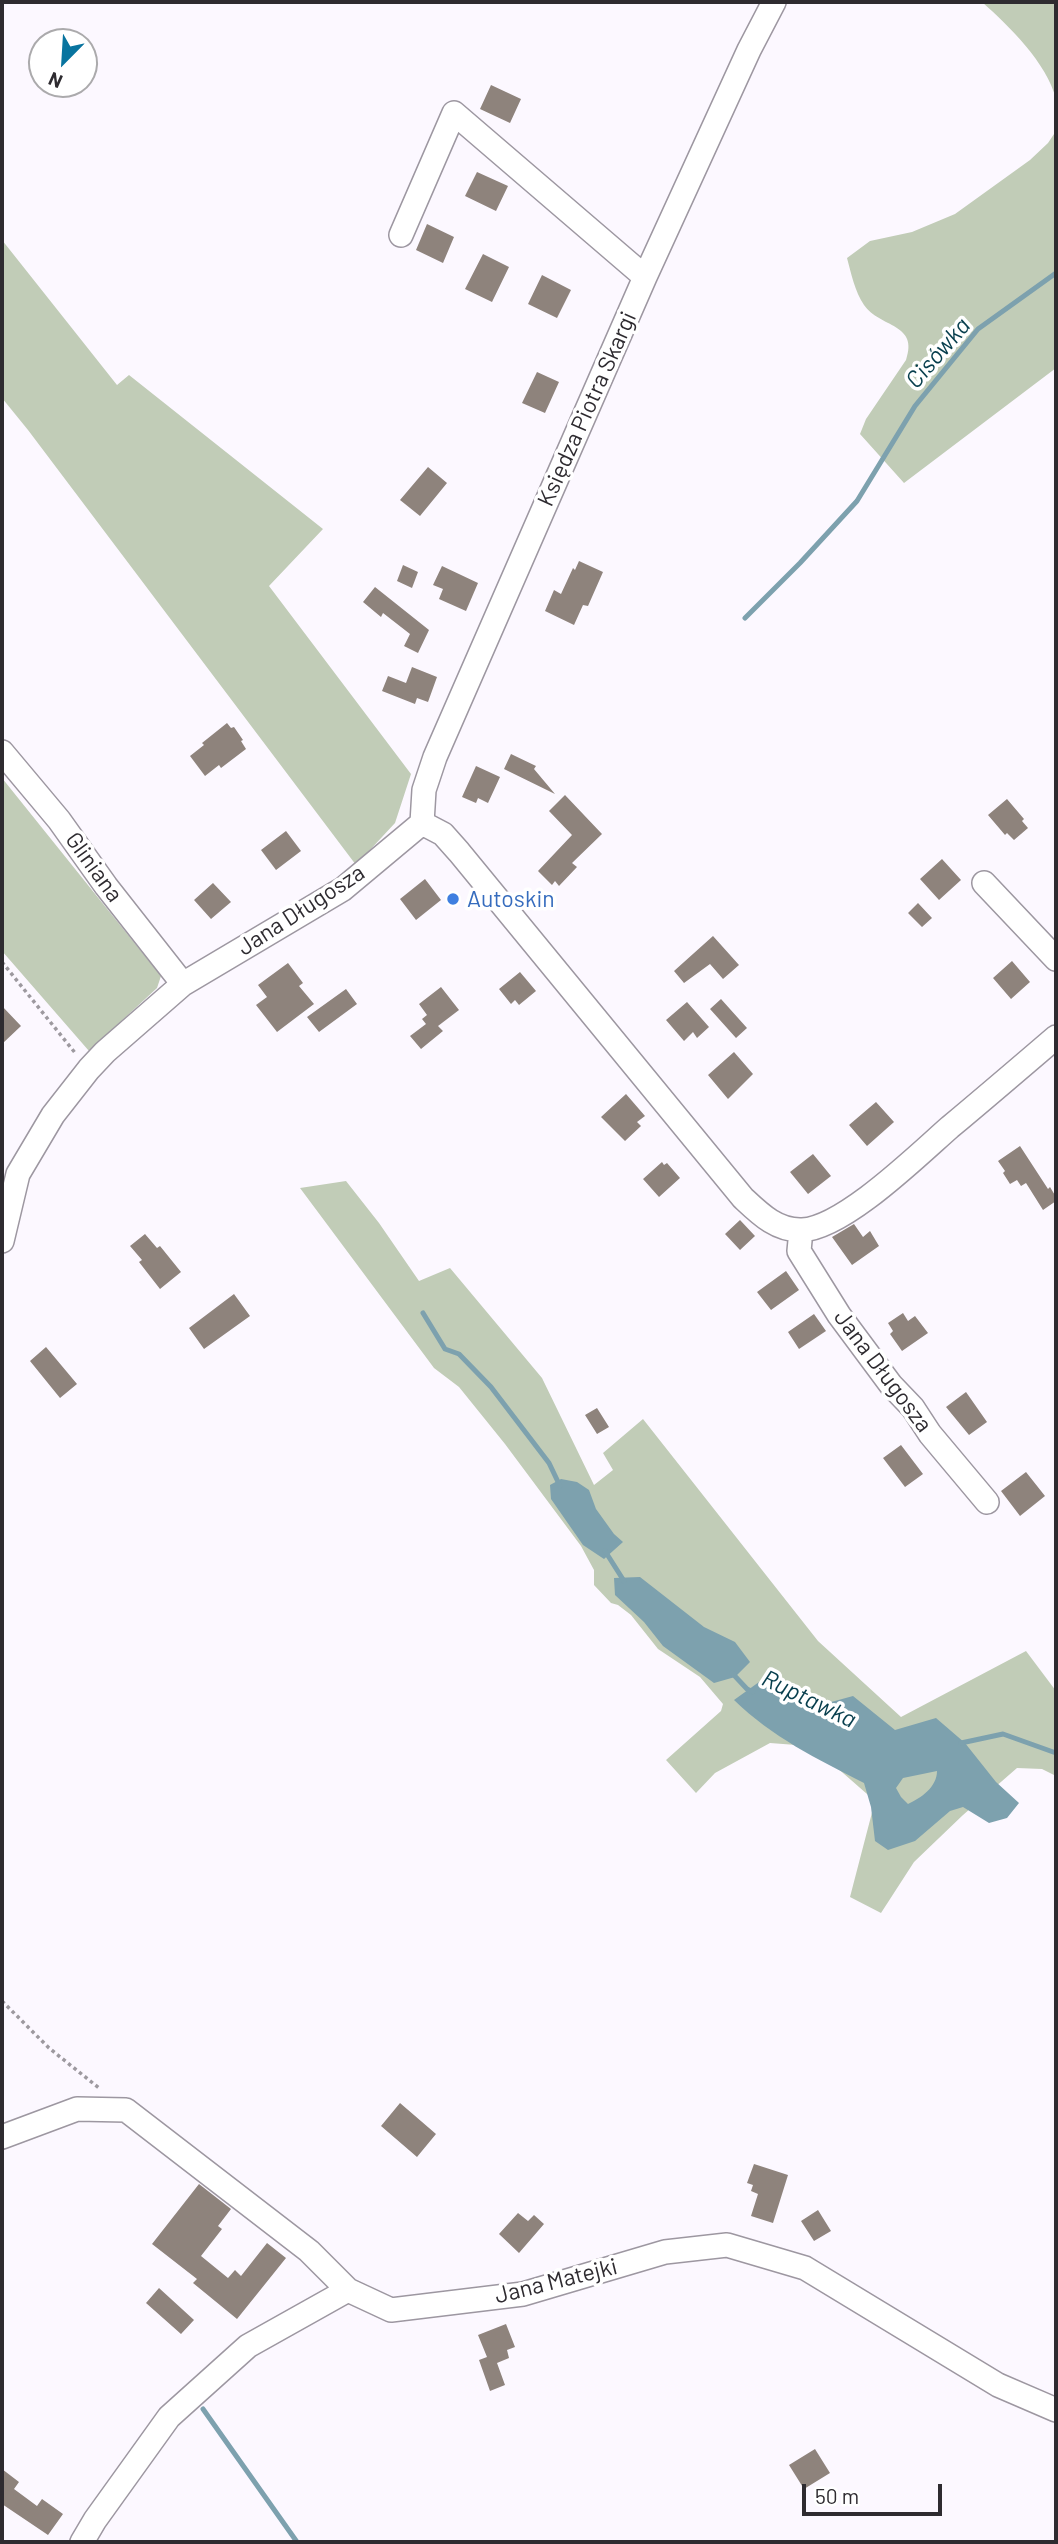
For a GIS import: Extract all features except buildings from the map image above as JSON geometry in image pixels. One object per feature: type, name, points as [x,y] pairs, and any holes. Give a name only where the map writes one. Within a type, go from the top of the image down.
[{"type":"street","name":"Księdza Piotra Skargi","points":[[422,822],[424,790],[435,757],[645,277],[749,50],[774,2]]},
{"type":"street","points":[[401,235],[454,113],[645,277]]},
{"type":"street","name":"Gliniana","points":[[2,752],[60,820],[106,886],[183,984]]},
{"type":"street","points":[[422,822],[443,834],[459,852],[743,1198],[764,1218],[776,1225],[801,1230],[821,1226],[864,1199],[1056,1037]]},
{"type":"street","name":"Jana Długosza","points":[[2,1241],[18,1174],[53,1115],[89,1069],[135,1024],[183,984],[343,889],[422,822]]},
{"type":"street","points":[[984,883],[1056,960]]},
{"type":"street","name":"Jana Długosza","points":[[801,1230],[799,1251],[839,1315],[891,1385],[913,1408],[930,1434],[987,1502]]},
{"type":"street","points":[[2,2137],[77,2109],[126,2110]]},
{"type":"street","name":"Jana Matejki","points":[[126,2110],[309,2251],[348,2290],[391,2310],[523,2294],[665,2252],[727,2245],[805,2268],[998,2385],[1056,2410]]},
{"type":"street","points":[[82,2542],[169,2417],[248,2346],[348,2290]]},
{"type":"path","points":[[2,962],[89,1069]]},
{"type":"path","points":[[2,2001],[49,2048],[126,2110]]},
{"type":"green space","points":[[982,2],[1056,2],[1056,99],[1036,59]]},
{"type":"green space","points":[[1056,131],[1056,368],[904,483],[860,434],[866,419],[906,360],[909,348],[907,339],[903,332],[879,318],[864,305],[847,258],[870,241],[912,232],[955,214],[1030,160]]},
{"type":"green space","points":[[2,240],[117,385],[129,375],[323,529],[269,586],[411,774],[395,823],[356,865],[2,398]]},
{"type":"green space","points":[[2,778],[161,976],[157,988],[89,1051],[2,951]]},
{"type":"green space","points":[[346,1181],[419,1281],[450,1268],[542,1378],[594,1485],[613,1470],[603,1453],[643,1419],[818,1641],[901,1717],[1026,1651],[1056,1691],[1056,1776],[1042,1769],[1017,1768],[914,1862],[881,1913],[850,1897],[875,1801],[827,1759],[796,1745],[770,1743],[715,1773],[696,1793],[666,1760],[721,1711],[723,1704],[700,1677],[658,1649],[631,1615],[611,1603],[594,1585],[594,1570],[581,1546],[459,1387],[434,1368],[300,1188]]},
{"type":"water","points":[[561,1479],[577,1482],[589,1490],[596,1509],[623,1542],[604,1559],[583,1545],[551,1499],[550,1485]]},
{"type":"water","points":[[640,1577],[704,1627],[735,1642],[750,1662],[735,1677],[714,1683],[663,1646],[644,1622],[615,1595],[614,1578]]},
{"type":"water","points":[[759,1682],[824,1704],[853,1696],[895,1730],[936,1718],[965,1743],[996,1782],[1019,1803],[1007,1818],[989,1823],[963,1807],[950,1811],[915,1841],[888,1850],[875,1841],[871,1807],[864,1783],[779,1736],[734,1700]],"holes":[[[937,1771],[927,1791],[908,1804],[896,1788],[903,1778]]]},
{"type":"waterway","name":"Cisówka","points":[[745,618],[857,501],[915,406],[978,329],[1056,273]]},
{"type":"waterway","name":"Ruptawka","points":[[423,1313],[445,1349],[459,1354],[491,1387],[549,1463],[560,1486]]},
{"type":"waterway","name":"Ruptawka","points":[[605,1551],[624,1581]]},
{"type":"waterway","name":"Ruptawka","points":[[732,1673],[753,1692]]},
{"type":"waterway","name":"Ruptawka","points":[[961,1743],[1003,1734],[1056,1753]]},
{"type":"waterway","points":[[203,2409],[297,2542]]},
{"type":"place","name":"Autoskin","points":[[453,899]]}]
